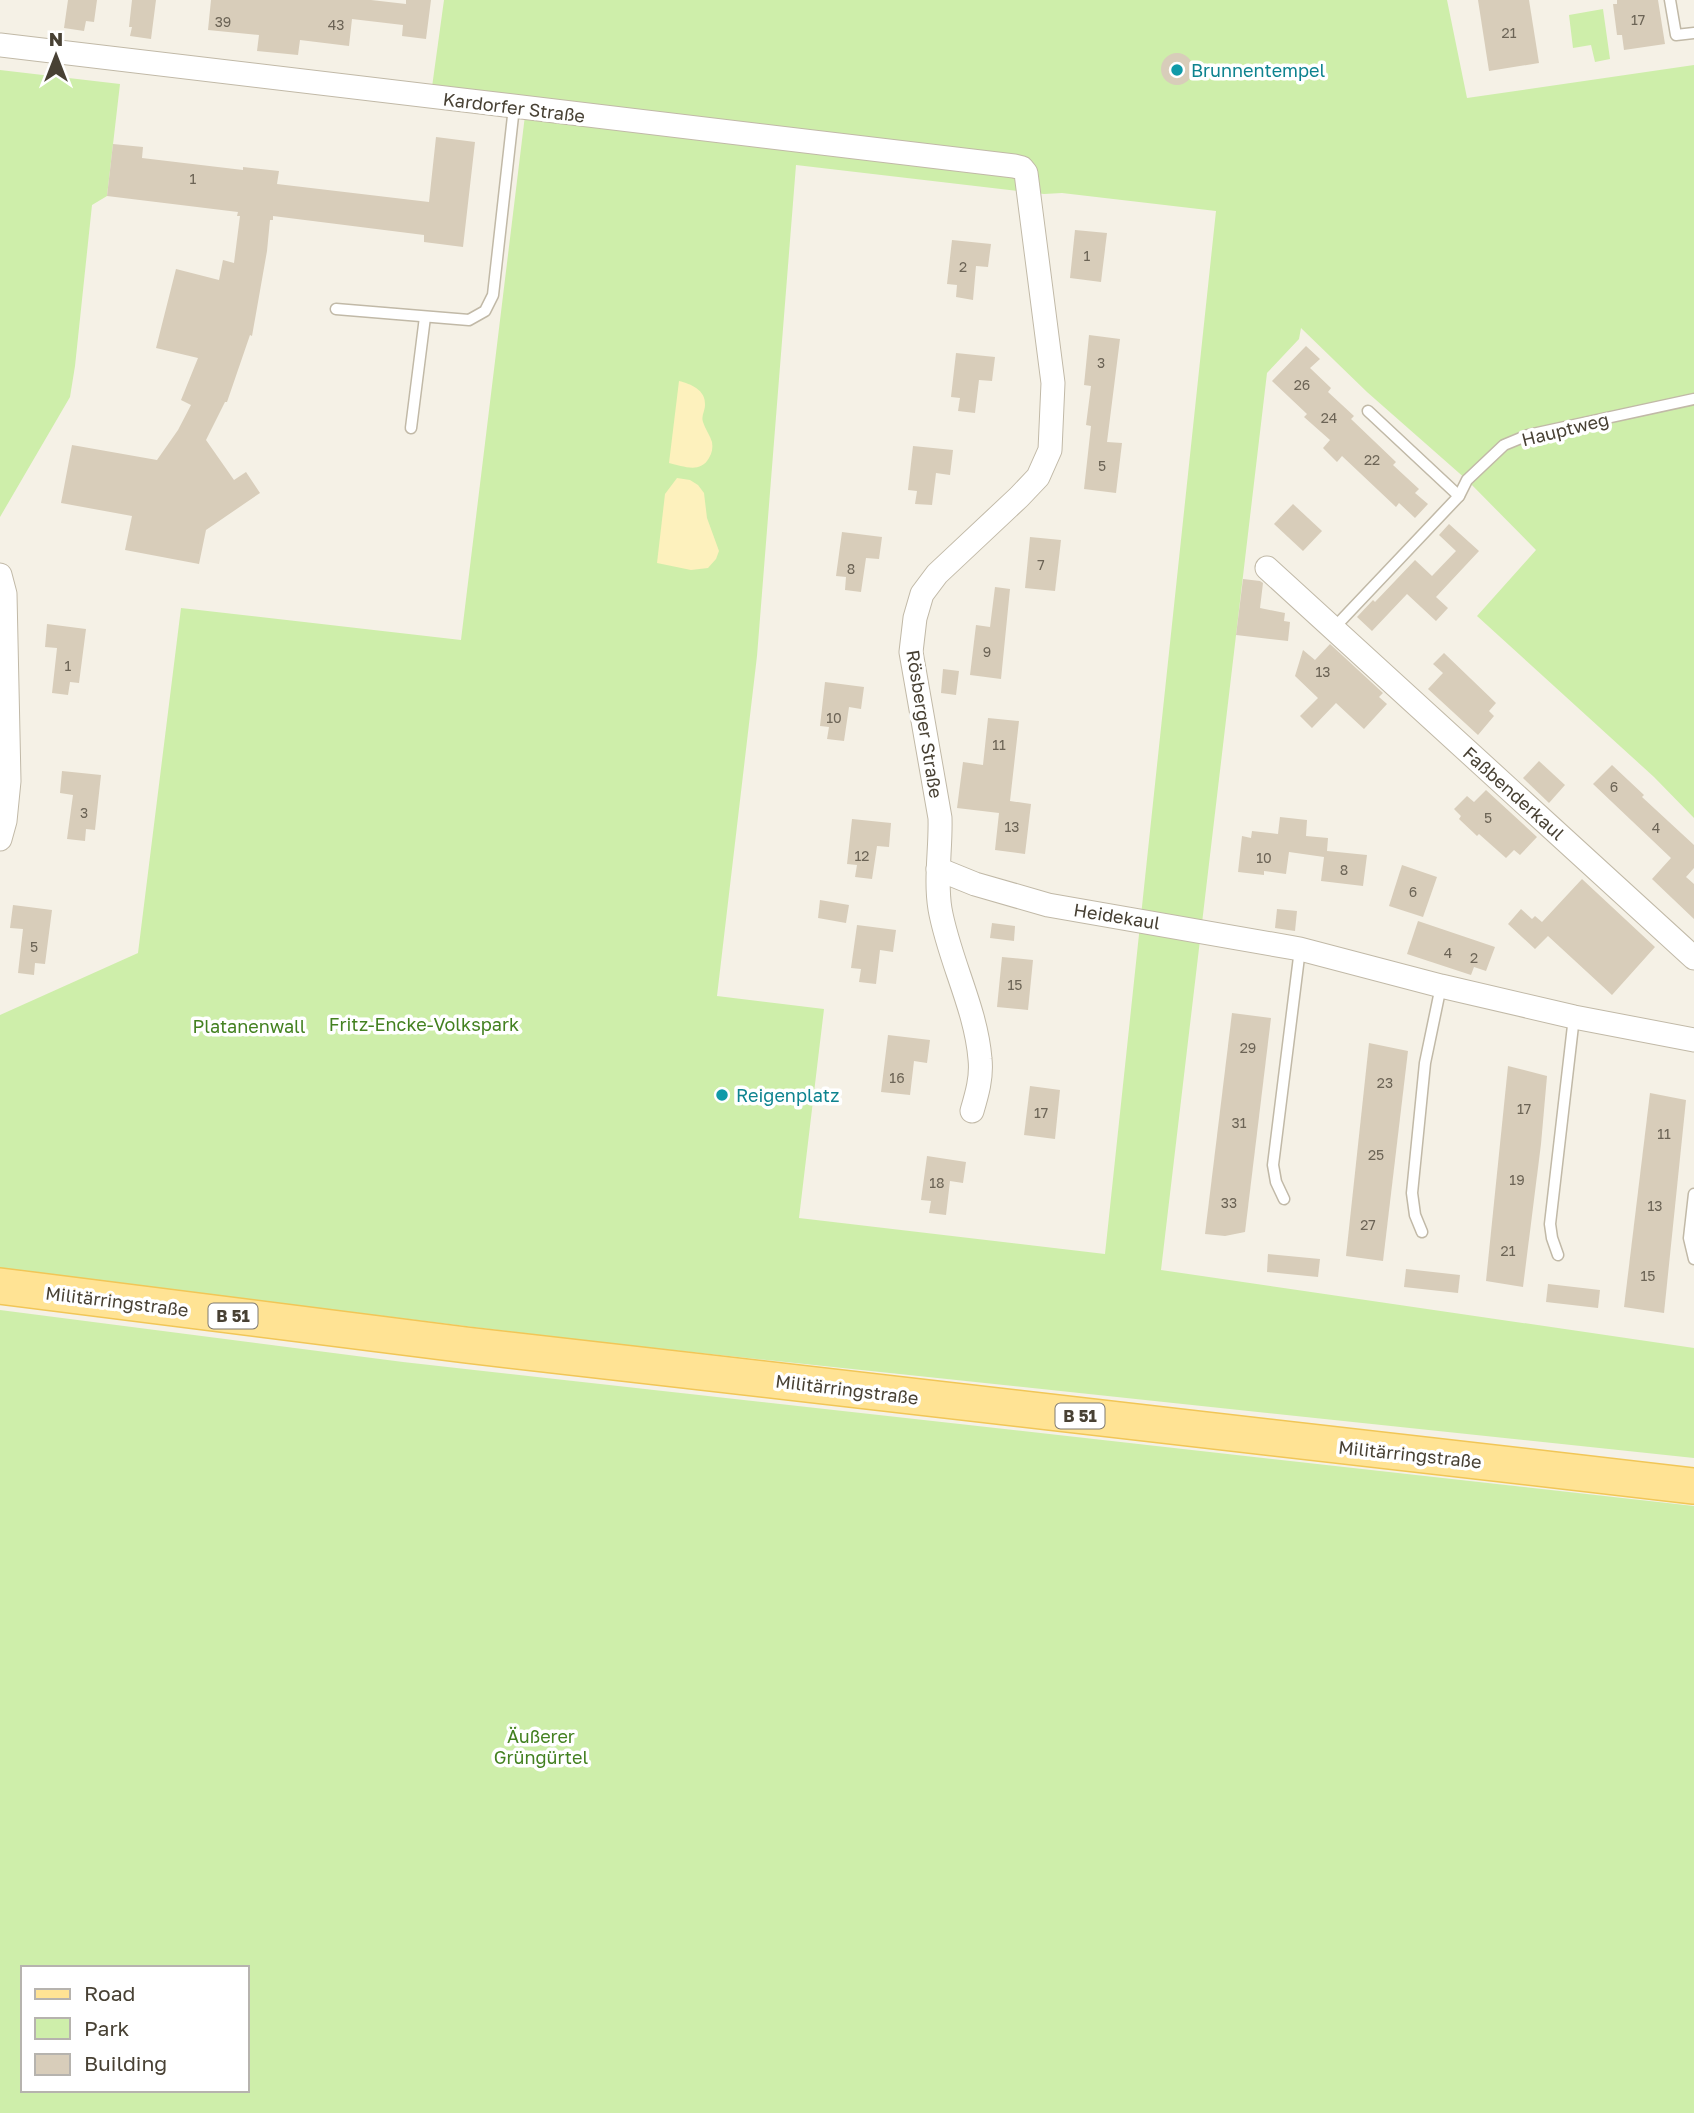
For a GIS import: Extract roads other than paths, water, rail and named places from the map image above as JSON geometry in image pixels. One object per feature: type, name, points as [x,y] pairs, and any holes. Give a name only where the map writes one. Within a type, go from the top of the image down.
[{"type":"main road","name":"Militärringstraße","points":[[0,1286],[466,1345],[1694,1486]]},
{"type":"street","name":"Kardorfer Straße","points":[[0,45],[761,134],[1013,166],[1026,173]]},
{"type":"street","name":"Rösberger Straße","points":[[972,1111],[979,1088],[981,1059],[939,906],[940,818],[911,652],[915,618],[922,594],[937,574],[1032,484],[1050,450],[1053,383],[1026,173]]},
{"type":"street","name":"Faßbenderkaul","points":[[1267,568],[1694,958]]},
{"type":"street","points":[[0,575],[5,594],[9,780],[5,821],[0,839]]},
{"type":"street","name":"Heidekaul","points":[[938,869],[975,884],[1048,905],[1300,949],[1574,1017],[1694,1040]]},
{"type":"lane","points":[[1670,0],[1676,35],[1694,33]]},
{"type":"lane","points":[[336,309],[469,320],[485,311],[493,295],[514,107]]},
{"type":"lane","points":[[411,428],[425,317]]},
{"type":"lane","name":"Hauptweg","points":[[1459,496],[1467,480],[1504,444],[1528,435],[1694,399]]},
{"type":"lane","points":[[1333,629],[1459,496],[1368,411]]},
{"type":"lane","points":[[1284,1199],[1276,1182],[1273,1166],[1300,949]]},
{"type":"lane","points":[[1423,1232],[1415,1215],[1412,1193],[1425,1063],[1441,986]]},
{"type":"lane","points":[[1558,1255],[1550,1224],[1574,1017]]},
{"type":"lane","points":[[1694,1194],[1689,1238],[1694,1259]]},
{"type":"place","name":"Brunnentempel","points":[[1177,70]]},
{"type":"place","name":"Reigenplatz","points":[[722,1095]]},
{"type":"park label","name":"Fritz-Encke-Volkspark","points":[[424,1024]]},
{"type":"park label","name":"Platanenwall","points":[[249,1026]]},
{"type":"park label","name":"Äußerer Grüngürtel","points":[[541,1746]]}]
